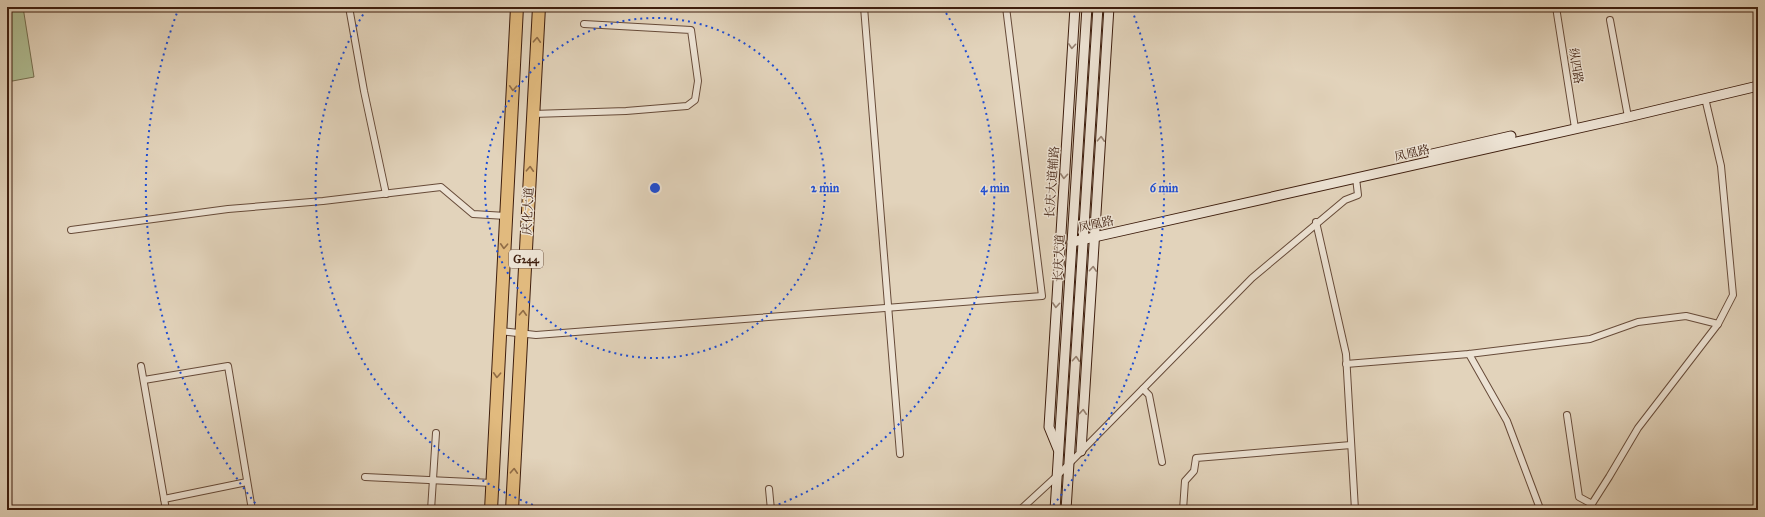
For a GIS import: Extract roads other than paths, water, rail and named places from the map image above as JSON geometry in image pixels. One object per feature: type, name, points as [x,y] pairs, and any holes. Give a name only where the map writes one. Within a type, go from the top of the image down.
[{"type":"highway","name":"庆化大道","points":[[490,510],[517,7]]},
{"type":"highway","name":"庆化大道","points":[[512,510],[539,7]]},
{"type":"street","points":[[349,7],[364,91],[386,194]]},
{"type":"street","points":[[864,7],[900,454]]},
{"type":"street","points":[[500,331],[536,335],[1042,296],[1006,7]]},
{"type":"street","name":"长庆大道辅路","points":[[1059,452],[1049,428],[1075,7]]},
{"type":"street","name":"长庆大道","points":[[1055,510],[1087,7]]},
{"type":"street","name":"长庆大道","points":[[1066,510],[1098,7]]},
{"type":"street","points":[[1081,451],[1109,7]]},
{"type":"street","name":"纵四路","points":[[1556,7],[1576,125]]},
{"type":"street","name":"纵四路","points":[[1560,7],[1576,125]]},
{"type":"street","points":[[1610,20],[1627,114]]},
{"type":"street","points":[[533,114],[634,110],[688,106],[695,100],[698,81],[691,30],[584,24]]},
{"type":"street","name":"凤凰路","points":[[1627,114],[1758,80]]},
{"type":"street","name":"凤凰路","points":[[1095,234],[1576,125],[1758,86]]},
{"type":"street","points":[[1588,510],[1638,428],[1718,324],[1733,295],[1721,166],[1705,98]]},
{"type":"street","name":"凤凰路","points":[[1072,239],[1356,178],[1576,125]]},
{"type":"street","points":[[1020,510],[1058,475],[1252,278],[1316,222],[1345,200],[1358,195],[1356,178]]},
{"type":"street","points":[[72,230],[228,209],[323,201],[441,187],[473,214],[506,216]]},
{"type":"street","points":[[1316,222],[1346,354],[1355,510]]},
{"type":"street","points":[[1346,364],[1469,354],[1590,339],[1638,322],[1686,316],[1718,324]]},
{"type":"street","points":[[1469,354],[1507,421],[1539,506],[1538,510]]},
{"type":"street","points":[[141,366],[166,510]]},
{"type":"street","points":[[144,380],[228,366],[252,510]]},
{"type":"street","points":[[1143,389],[1150,395],[1162,462]]},
{"type":"street","points":[[1567,415],[1579,497],[1592,504]]},
{"type":"street","points":[[431,510],[436,433]]},
{"type":"street","points":[[1183,510],[1185,481],[1194,471],[1196,458],[1351,445]]},
{"type":"street","points":[[365,477],[492,483]]},
{"type":"street","points":[[164,499],[247,482]]},
{"type":"street","points":[[769,489],[771,510]]}]
